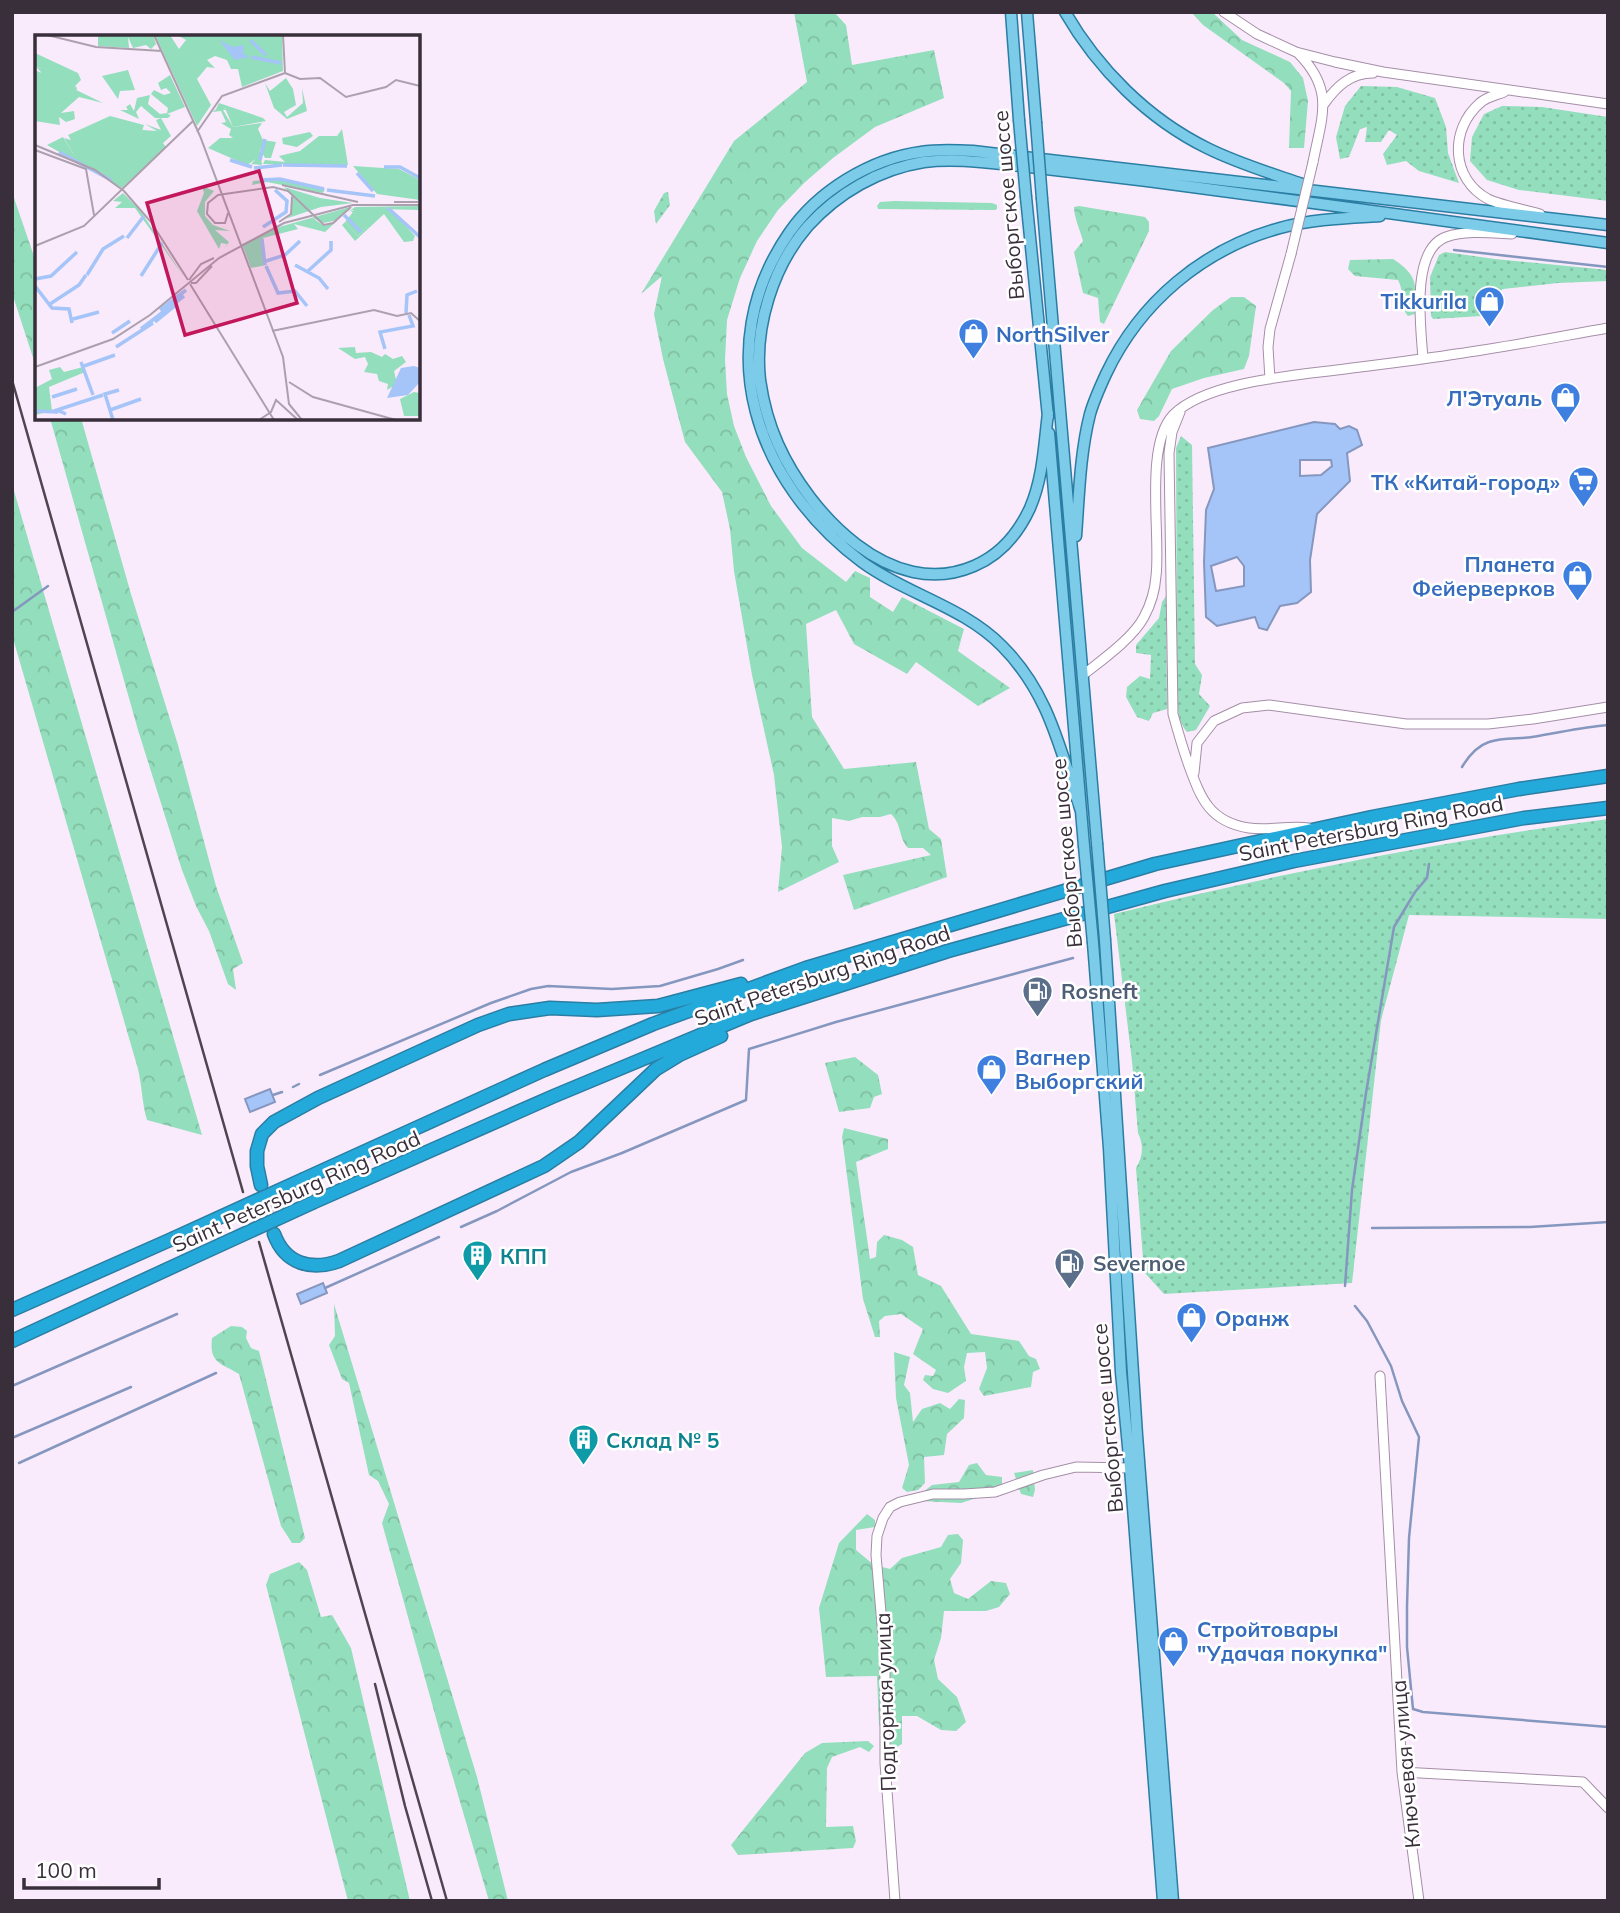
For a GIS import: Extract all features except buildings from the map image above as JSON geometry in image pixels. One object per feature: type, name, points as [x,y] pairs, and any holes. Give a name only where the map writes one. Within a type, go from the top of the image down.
[{"type":"highway","name":"Saint Petersburg Ring Road","points":[[12,1310],[544,1070],[653,1024],[806,968],[1155,864],[1519,789],[1608,776]]},
{"type":"highway","name":"Saint Petersburg Ring Road","points":[[12,1341],[314,1202],[554,1096],[751,1014],[948,951],[1191,885],[1294,861],[1524,818],[1608,808]]},
{"type":"highway","points":[[261,1185],[257,1151],[262,1135],[274,1122],[318,1098],[478,1025],[509,1014],[550,1009],[597,1010],[658,1006],[806,968]]},
{"type":"highway","points":[[274,1234],[282,1249],[299,1262],[318,1266],[339,1261],[544,1166],[579,1142],[656,1069],[679,1055],[773,1015],[806,997]]},
{"type":"main road","name":"Выборгское шоссе","points":[[1011,12],[1093,943],[1109,1148],[1121,1372],[1163,1901]]},
{"type":"main road","name":"Выборгское шоссе","points":[[1027,12],[1105,940],[1137,1435],[1173,1901]]},
{"type":"main road","points":[[1065,12],[1110,75],[1146,109],[1173,128],[1205,147],[1245,165],[1321,190]]},
{"type":"main road","points":[[1081,811],[1055,730],[1037,694],[1010,654],[988,633],[970,621],[882,574],[831,536],[800,502],[764,439],[749,378],[751,327],[763,282],[774,257],[792,229],[827,194],[861,172],[919,152],[947,150],[1321,190],[1608,225]]},
{"type":"main road","points":[[1048,413],[1041,470],[1033,499],[1016,533],[998,552],[957,573],[944,575],[928,575],[900,569],[870,554],[822,512],[799,483],[774,435],[762,395],[760,344],[765,314],[779,273],[795,244],[821,213],[858,186],[897,169],[934,161],[973,161],[1076,172],[1608,243]]},
{"type":"main road","points":[[1073,570],[1082,464],[1090,413],[1114,358],[1155,301],[1199,264],[1237,244],[1280,227],[1401,214]]},
{"type":"street","points":[[1224,12],[1257,34],[1296,52],[1383,72],[1608,104]]},
{"type":"street","points":[[1270,379],[1270,328],[1313,162],[1324,104],[1321,87],[1312,68],[1296,52]]},
{"type":"street","points":[[1324,104],[1335,88],[1348,79],[1363,73],[1383,72]]},
{"type":"street","points":[[1508,91],[1481,101],[1467,118],[1459,137],[1458,158],[1466,181],[1488,199],[1556,218]]},
{"type":"street","points":[[1423,359],[1421,277],[1427,256],[1435,245],[1444,238],[1472,233],[1559,236]]},
{"type":"street","points":[[1083,675],[1135,632],[1152,601],[1157,575],[1155,514],[1158,454],[1163,431],[1181,408],[1195,399],[1222,390],[1270,379],[1514,346],[1608,328]]},
{"type":"street","points":[[1181,408],[1172,432],[1169,453],[1173,714],[1199,795],[1210,810],[1228,822],[1251,828],[1295,826],[1317,830]]},
{"type":"street","points":[[1194,778],[1197,743],[1214,721],[1242,708],[1269,705],[1406,724],[1488,724],[1608,707]]},
{"type":"street","name":"Ключевая улица","points":[[1380,1376],[1402,1772],[1419,1901]]},
{"type":"street","name":"Подгорная улица","points":[[895,1901],[885,1763],[885,1659],[876,1546],[879,1526],[890,1507],[933,1494],[995,1492],[1059,1470],[1095,1466],[1130,1468]]},
{"type":"street","points":[[1402,1772],[1583,1782],[1608,1808]]},
{"type":"green space","points":[[794,12],[834,12],[846,25],[852,65],[934,50],[944,98],[875,127],[833,158],[778,210],[757,241],[740,278],[727,320],[727,394],[734,426],[746,457],[771,506],[802,548],[846,582],[855,571],[870,578],[870,597],[893,612],[902,597],[964,629],[958,651],[1010,688],[978,706],[916,662],[907,674],[854,644],[836,610],[806,624],[812,717],[844,769],[916,762],[929,829],[941,839],[947,877],[854,910],[843,875],[931,855],[923,848],[908,848],[891,814],[849,821],[832,818],[832,846],[839,862],[778,892],[782,847],[774,775],[752,675],[722,492],[685,442],[654,314],[662,276],[641,294],[734,141],[807,82]]},
{"type":"green space","points":[[1191,12],[1212,12],[1242,40],[1290,62],[1303,78],[1308,101],[1304,148],[1289,148],[1291,91],[1284,83],[1203,25]]},
{"type":"green space","points":[[1361,86],[1397,87],[1435,98],[1446,127],[1448,153],[1459,183],[1419,171],[1406,161],[1387,165],[1383,154],[1397,135],[1389,130],[1381,142],[1365,142],[1367,127],[1360,129],[1349,157],[1340,159],[1336,137],[1345,106]]},
{"type":"green space","points":[[1502,106],[1542,107],[1608,117],[1608,201],[1519,190],[1487,180],[1470,161],[1472,137],[1484,114]]},
{"type":"green space","points":[[12,192],[35,259],[35,364],[12,293]]},
{"type":"green space","points":[[668,192],[670,205],[656,224],[654,211],[664,193]]},
{"type":"green space","points":[[880,202],[992,203],[997,205],[997,209],[878,209]]},
{"type":"green space","points":[[1074,207],[1145,217],[1149,222],[1149,231],[1104,324],[1100,322],[1098,298],[1083,293],[1074,252],[1083,241],[1074,211]]},
{"type":"green space","points":[[1445,252],[1608,270],[1608,281],[1503,289],[1495,295],[1498,315],[1433,319],[1430,277],[1439,255]]},
{"type":"green space","points":[[1393,259],[1412,276],[1416,296],[1415,314],[1408,316],[1406,312],[1398,280],[1355,276],[1348,269],[1350,260]]},
{"type":"green space","points":[[1231,297],[1244,297],[1256,306],[1249,356],[1244,369],[1172,389],[1154,421],[1140,419],[1137,410],[1171,351],[1213,310]]},
{"type":"green space","points":[[51,420],[82,420],[131,594],[178,745],[216,886],[243,963],[233,969],[236,990],[228,984],[209,931],[182,870],[138,730]]},
{"type":"green space","points":[[1181,436],[1192,445],[1195,664],[1202,675],[1199,694],[1210,706],[1196,730],[1187,732],[1178,713],[1177,697],[1176,448]]},
{"type":"green space","points":[[12,484],[202,1135],[147,1120],[138,1069],[12,635]]},
{"type":"green space","points":[[1166,596],[1167,709],[1153,713],[1149,721],[1137,717],[1126,697],[1127,687],[1140,676],[1150,679],[1151,655],[1136,653],[1136,645],[1159,618]]},
{"type":"green space","points":[[1608,819],[1608,919],[1409,915],[1381,1020],[1352,1283],[1164,1294],[1144,1272],[1136,1168],[1142,1146],[1138,1133],[1114,914],[1360,860]]},
{"type":"green space","points":[[855,1057],[878,1075],[882,1094],[874,1097],[870,1108],[839,1112],[825,1063]]},
{"type":"green space","points":[[844,1128],[888,1139],[888,1149],[856,1162],[870,1259],[876,1257],[877,1242],[884,1235],[902,1240],[913,1247],[918,1275],[941,1286],[971,1334],[1019,1341],[1029,1356],[1036,1359],[1040,1369],[1033,1372],[1031,1387],[984,1396],[979,1389],[987,1368],[985,1352],[967,1353],[964,1367],[966,1381],[948,1393],[933,1389],[923,1380],[925,1375],[933,1376],[936,1370],[913,1354],[923,1329],[901,1314],[885,1316],[879,1321],[880,1337],[875,1337],[863,1299],[842,1137]]},
{"type":"green space","points":[[334,1304],[477,1777],[508,1901],[489,1901],[444,1747],[382,1523],[389,1504],[378,1481],[369,1475],[349,1383],[342,1379],[329,1345],[335,1336]]},
{"type":"green space","points":[[231,1326],[242,1327],[247,1331],[246,1338],[251,1348],[259,1351],[305,1538],[300,1543],[292,1543],[281,1526],[239,1374],[217,1361],[212,1353],[212,1338]]},
{"type":"green space","points":[[894,1352],[910,1357],[904,1385],[910,1393],[913,1422],[922,1409],[940,1403],[950,1409],[959,1399],[965,1400],[964,1418],[947,1434],[944,1455],[924,1457],[925,1483],[918,1490],[907,1492],[902,1488],[909,1465],[896,1398]]},
{"type":"green space","points":[[977,1463],[986,1475],[1002,1477],[1002,1490],[961,1503],[921,1501],[923,1492],[932,1485],[959,1482],[969,1465]]},
{"type":"green space","points":[[1033,1470],[1033,1497],[1021,1494],[1014,1473]]},
{"type":"green space","points":[[867,1514],[875,1520],[875,1527],[856,1530],[856,1550],[874,1565],[890,1569],[902,1558],[941,1547],[948,1535],[958,1534],[963,1540],[961,1563],[950,1579],[954,1593],[968,1599],[991,1581],[1006,1583],[1010,1594],[999,1607],[986,1611],[944,1611],[941,1638],[934,1660],[938,1679],[957,1697],[966,1722],[956,1731],[941,1730],[917,1716],[902,1716],[902,1744],[893,1749],[879,1725],[877,1676],[826,1677],[819,1608],[839,1543]]},
{"type":"green space","points":[[299,1562],[307,1570],[321,1617],[332,1615],[351,1648],[410,1901],[348,1901],[266,1585],[270,1574]]},
{"type":"green space","points":[[868,1741],[874,1746],[869,1752],[860,1747],[832,1757],[827,1768],[826,1827],[853,1826],[856,1841],[853,1848],[738,1855],[731,1845],[805,1753],[822,1743]]},
{"type":"water","points":[[1314,422],[1335,424],[1340,429],[1349,426],[1357,430],[1362,445],[1347,453],[1350,481],[1317,514],[1310,560],[1311,592],[1297,603],[1280,606],[1267,630],[1259,628],[1255,617],[1217,626],[1206,617],[1206,510],[1214,489],[1208,448]],"holes":[[[1300,460],[1331,460],[1332,466],[1321,475],[1300,476]],[[1237,557],[1244,566],[1244,586],[1216,591],[1211,566]]]},
{"type":"water","points":[[270,1089],[275,1102],[250,1112],[245,1099]]},
{"type":"water","points":[[323,1283],[327,1293],[301,1304],[297,1294]]},
{"type":"waterway","points":[[1454,250],[1608,267]]},
{"type":"waterway","points":[[12,612],[48,586]]},
{"type":"waterway","points":[[1462,767],[1477,749],[1494,740],[1608,725]]},
{"type":"waterway","points":[[1345,1286],[1352,1190],[1394,927],[1415,892],[1427,878],[1429,864]]},
{"type":"waterway","points":[[461,1227],[571,1172],[746,1100],[749,1049],[836,1022],[1073,958]]},
{"type":"waterway","points":[[320,1075],[491,1003],[531,989],[548,986],[612,989],[660,986],[743,960]]},
{"type":"waterway","points":[[293,1087],[299,1084]]},
{"type":"waterway","points":[[273,1095],[282,1092]]},
{"type":"waterway","points":[[1372,1228],[1530,1227],[1608,1222]]},
{"type":"waterway","points":[[325,1288],[439,1237]]},
{"type":"waterway","points":[[1355,1306],[1367,1321],[1391,1366],[1402,1401],[1419,1437],[1409,1538],[1407,1606],[1407,1647],[1413,1709],[1608,1727]]},
{"type":"waterway","points":[[12,1386],[177,1314]]},
{"type":"waterway","points":[[19,1463],[216,1373]]},
{"type":"waterway","points":[[12,1438],[131,1387]]},
{"type":"tunnel","points":[[262,1189],[273,1232]]},
{"type":"railway","points":[[12,380],[243,1192]]},
{"type":"railway","points":[[259,1242],[447,1901]]},
{"type":"railway","points":[[375,1684],[432,1901]]},
{"type":"place","name":"Tikkurila","points":[[1490,328]]},
{"type":"place","name":"NorthSilver","points":[[973,361]]},
{"type":"place","name":"Л'Этуаль","points":[[1565,425]]},
{"type":"place","name":"ТК «Китай-город»","points":[[1583,509]]},
{"type":"place","name":"Планета Фейерверков","points":[[1578,603]]},
{"type":"place","name":"Rosneft","points":[[1038,1018]]},
{"type":"place","name":"Вагнер Выборгский","points":[[992,1096]]},
{"type":"place","name":"КПП","points":[[477,1283]]},
{"type":"place","name":"Severnoe","points":[[1070,1290]]},
{"type":"place","name":"Оранж","points":[[1192,1345]]},
{"type":"place","name":"Склад № 5","points":[[583,1467]]},
{"type":"place","name":"Cтройтовары \"Удачая покупка\"","points":[[1174,1668]]}]
